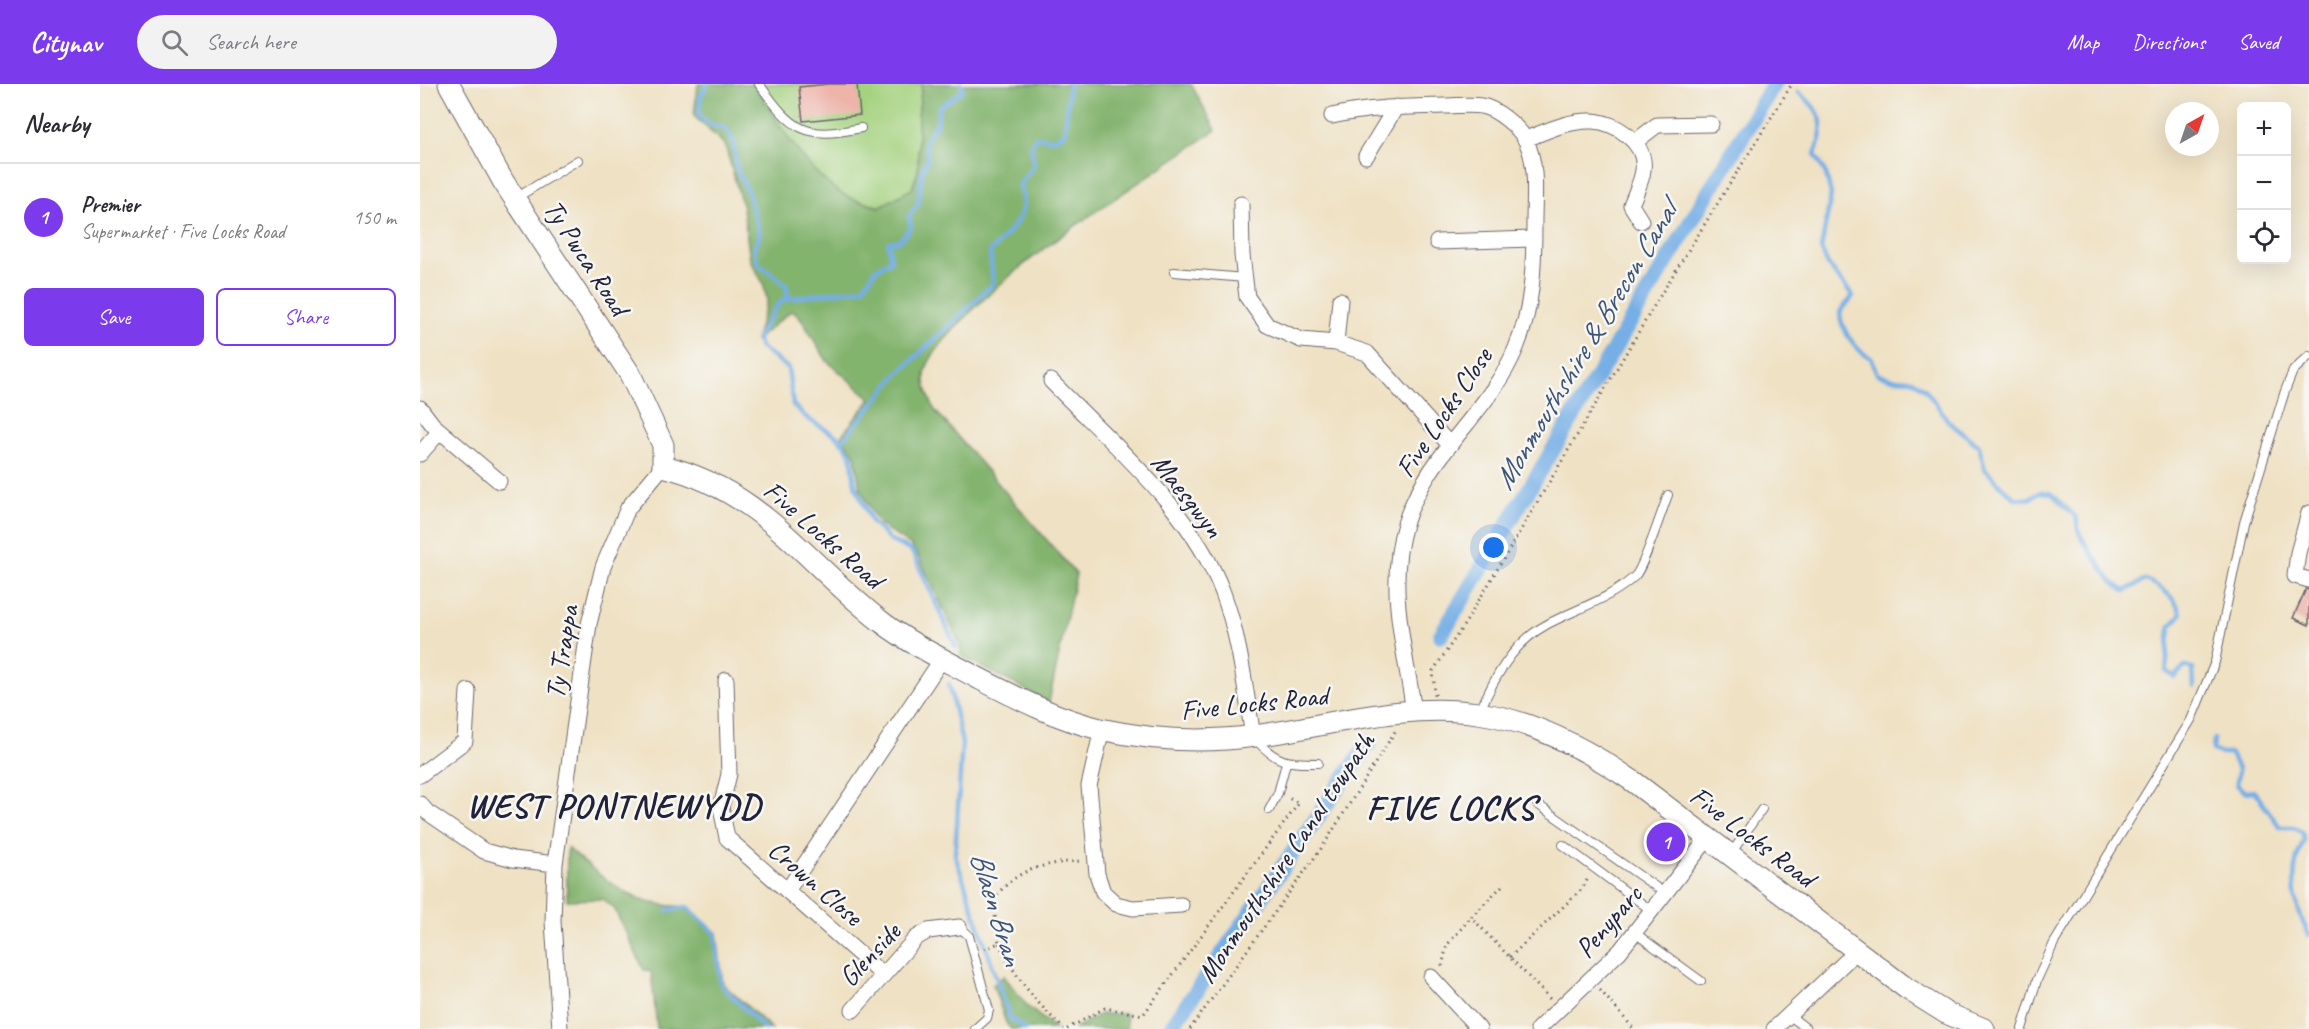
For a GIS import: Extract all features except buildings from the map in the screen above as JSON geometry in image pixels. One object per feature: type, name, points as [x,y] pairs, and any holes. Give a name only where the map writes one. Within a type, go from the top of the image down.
[{"type":"street","name":"Ty Pwca Road","points":[[449,84],[514,198],[630,374],[663,445],[663,465]]},
{"type":"street","points":[[1332,116],[1360,110],[1482,106],[1507,119],[1526,139],[1564,124],[1593,121],[1618,128],[1635,142],[1643,157],[1643,170],[1631,205],[1641,221]]},
{"type":"street","points":[[1366,156],[1396,108]]},
{"type":"street","points":[[1635,142],[1657,125],[1711,124]]},
{"type":"street","name":"Five Locks Close","points":[[1414,712],[1397,619],[1396,568],[1405,524],[1421,485],[1488,394],[1516,349],[1530,304],[1534,239],[1534,179],[1532,156],[1526,139]]},
{"type":"street","points":[[1241,204],[1247,297],[1267,325],[1301,339],[1336,342],[1366,353],[1449,444]]},
{"type":"street","points":[[1437,242],[1534,239]]},
{"type":"street","points":[[1336,342],[1340,300]]},
{"type":"street","name":"Maesgwyn","points":[[1051,381],[1163,496],[1196,540],[1222,592],[1235,634],[1253,736]]},
{"type":"street","points":[[420,408],[440,432],[499,481]]},
{"type":"street","points":[[420,454],[440,432]]},
{"type":"street","name":"Five Locks Road","points":[[663,465],[688,472],[746,501],[780,528],[882,622],[942,659],[1046,712],[1102,729],[1159,738],[1211,740],[1436,710],[1479,713],[1557,736],[1600,758],[1906,988],[1946,1013],[1984,1029]]},
{"type":"street","name":"Ty Trappa","points":[[560,1029],[553,921],[555,864],[589,624],[603,567],[628,508],[663,465]]},
{"type":"street","points":[[2309,513],[2298,553],[2295,576],[2309,580]]},
{"type":"street","points":[[787,891],[942,659]]},
{"type":"street","name":"Crown Close","points":[[726,680],[729,774],[721,807],[727,838],[882,974]]},
{"type":"street","points":[[420,774],[465,741],[468,691]]},
{"type":"street","points":[[1102,729],[1089,786],[1096,860],[1103,892],[1116,904],[1133,908],[1181,905]]},
{"type":"street","points":[[420,804],[435,818],[484,851],[513,859],[555,864]]},
{"type":"street","name":"Penyparc","points":[[1538,1029],[1635,933],[1708,838]]},
{"type":"street","name":"Glenside","points":[[853,1010],[882,974],[916,938],[928,930],[959,927]]},
{"type":"street","points":[[1774,1029],[1858,950]]},
{"type":"street","points":[[1433,979],[1479,1029]]},
{"type":"lane","points":[[759,84],[793,125],[806,132],[836,133],[861,128]]},
{"type":"lane","points":[[514,198],[578,160]]},
{"type":"lane","points":[[1174,272],[1245,278]]},
{"type":"lane","points":[[2022,1029],[2037,980],[2054,943],[2191,720],[2215,662],[2244,522],[2285,391],[2293,371],[2309,356]]},
{"type":"lane","points":[[1479,713],[1492,681],[1515,651],[1544,626],[1588,605],[1637,574],[1668,495]]},
{"type":"lane","points":[[1253,736],[1269,755],[1286,763],[1317,763]]},
{"type":"lane","points":[[1269,810],[1278,793],[1286,763]]},
{"type":"lane","points":[[1537,804],[1666,894]]},
{"type":"lane","points":[[1730,855],[1762,809]]},
{"type":"lane","points":[[1563,845],[1653,911]]},
{"type":"lane","points":[[959,927],[969,936],[989,1010],[987,1018],[975,1029]]},
{"type":"lane","points":[[1635,933],[1701,981]]},
{"type":"lane","points":[[1789,1015],[1807,1029]]},
{"type":"path","points":[[1436,710],[1433,671],[1466,622],[1663,291],[1792,84]]},
{"type":"path","name":"Monmouthshire Canal towpath","points":[[1190,1029],[1323,846],[1398,727]]},
{"type":"path","points":[[1096,860],[1045,863],[1023,872],[1002,887],[993,901],[999,943],[1020,981],[1038,1004],[1065,1029],[1105,1008],[1143,1015],[1299,803],[1278,793]]},
{"type":"path","points":[[1510,957],[1583,888],[1593,868]]},
{"type":"path","points":[[1433,979],[1447,945],[1502,886]]},
{"type":"path","points":[[1471,917],[1560,1009]]},
{"type":"path","points":[[983,950],[999,943]]},
{"type":"path","points":[[1590,979],[1635,1029]]},
{"type":"green space","points":[[698,84],[755,84],[784,132],[824,180],[853,199],[879,207],[912,189],[918,171],[918,118],[922,84],[1191,84],[1216,130],[1082,221],[1017,270],[958,325],[936,351],[926,369],[925,384],[934,409],[1076,574],[1049,702],[961,656],[960,644],[918,556],[911,546],[880,525],[872,512],[860,488],[855,455],[841,436],[871,399],[827,361],[798,314],[791,311],[755,341],[767,300],[763,283],[750,260],[743,208],[725,145],[694,116]]},
{"type":"green space","points":[[755,84],[922,84],[918,118],[918,171],[912,189],[880,207],[853,199],[838,191],[809,166],[784,132]]},
{"type":"green space","points":[[567,848],[608,881],[636,897],[669,906],[688,906],[717,933],[723,984],[772,1029],[657,1029],[651,971],[644,970],[614,908],[602,899],[567,900]]},
{"type":"green space","points":[[1004,976],[1028,1007],[1056,1029],[1011,1029],[1006,1023],[993,985]]},
{"type":"green space","points":[[1101,1014],[1126,1014],[1127,1029],[1073,1029]]},
{"type":"waterway","name":"Blaen Bran","points":[[707,84],[700,98],[699,116],[711,125],[725,128],[733,141],[737,170],[748,192],[760,235],[754,249],[757,262],[786,285],[788,296],[775,308],[757,338],[760,347],[788,368],[793,405],[808,419],[838,437],[851,454],[855,485],[872,522],[891,541],[912,551],[956,647]]},
{"type":"waterway","points":[[785,299],[863,288],[876,269],[891,260],[888,243],[900,240],[911,227],[909,216],[918,204],[922,171],[928,158],[925,142],[937,122],[939,107],[963,90],[961,84]]},
{"type":"waterway","points":[[841,442],[897,375],[993,284],[990,252],[1011,230],[1021,214],[1023,196],[1019,186],[1034,164],[1031,146],[1036,137],[1054,139],[1065,133],[1069,84]]},
{"type":"waterway","name":"Monmouthshire & Brecon Canal","points":[[1441,635],[1774,84]]},
{"type":"waterway","points":[[1798,92],[1818,112],[1820,119],[1821,134],[1815,154],[1826,174],[1831,194],[1821,249],[1828,265],[1853,296],[1840,312],[1850,339],[1865,355],[1871,358],[1877,374],[1893,379],[1913,380],[1925,389],[1949,422],[1979,446],[1985,469],[2015,498],[2030,499],[2040,492],[2051,493],[2076,517],[2079,533],[2112,582],[2125,591],[2145,580],[2162,589],[2172,598],[2181,614],[2170,627],[2166,671],[2174,677],[2186,666],[2193,669],[2194,687]]},
{"type":"waterway","name":"Blaen Bran","points":[[949,684],[962,743],[955,855],[1010,1018],[1025,1029]]},
{"type":"waterway","points":[[2214,739],[2213,750],[2222,754],[2231,754],[2238,769],[2237,785],[2245,792],[2254,791],[2280,827],[2293,827],[2302,832],[2304,840],[2296,864],[2294,888],[2299,911],[2309,935]]},
{"type":"waterway","points":[[1170,1029],[1369,743]]},
{"type":"waterway","points":[[668,910],[687,907],[715,933],[721,985],[765,1029]]},
{"type":"place","name":"Premier","points":[[1666,842]]},
{"type":"district","name":"WEST PONTNEWYDD","points":[[614,805]]},
{"type":"district","name":"FIVE LOCKS","points":[[1451,807]]}]
